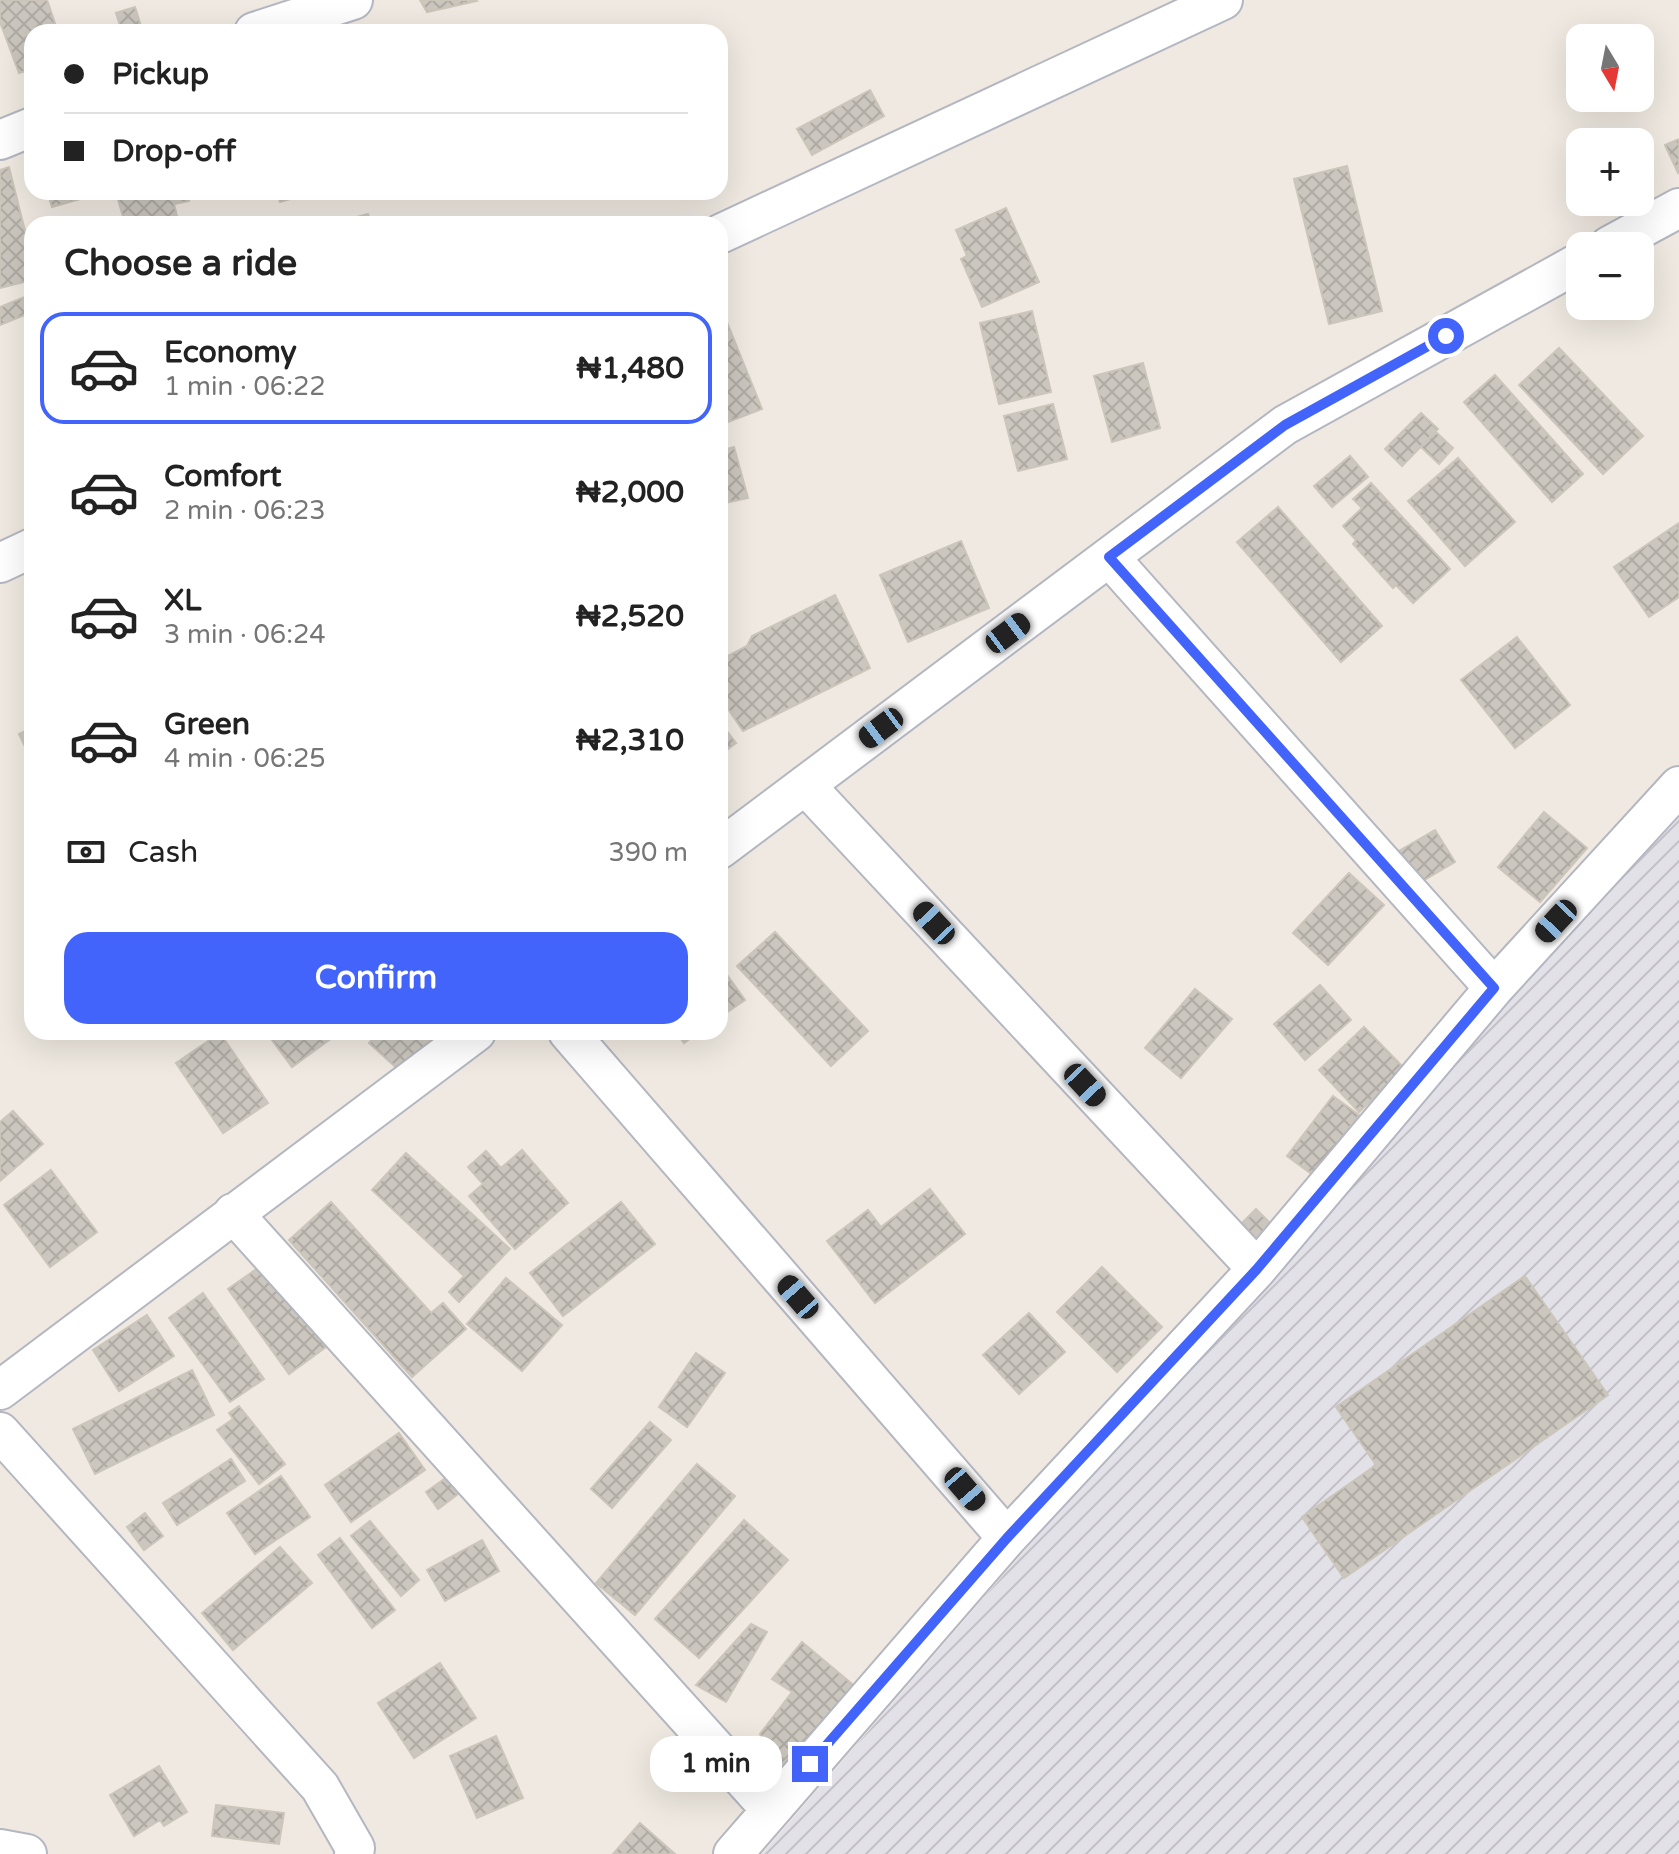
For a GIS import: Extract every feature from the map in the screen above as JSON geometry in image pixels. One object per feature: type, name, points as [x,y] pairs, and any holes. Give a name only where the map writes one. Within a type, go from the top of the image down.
[{"type":"street","points":[[279,24],[353,0]]},
{"type":"street","points":[[728,230],[1223,0]]},
{"type":"street","points":[[0,140],[24,130]]},
{"type":"street","points":[[1635,232],[1679,208]]},
{"type":"street","points":[[728,843],[1285,425],[1566,270]]},
{"type":"street","points":[[0,563],[24,552]]},
{"type":"street","points":[[1109,557],[1494,988]]},
{"type":"street","points":[[805,785],[1257,1269]]},
{"type":"street","points":[[733,1854],[1007,1538],[1257,1269],[1494,988],[1679,786]]},
{"type":"street","points":[[0,1390],[465,1040]]},
{"type":"street","points":[[575,1040],[1007,1538]]},
{"type":"street","points":[[233,1213],[771,1810]]},
{"type":"street","points":[[0,1432],[320,1787],[355,1848],[354,1854]]},
{"type":"street","points":[[0,1849],[27,1854]]},
{"type":"shaded area","points":[[1679,795],[1679,1854],[762,1854]]},
{"type":"building","points":[[0,0],[47,0],[55,24],[24,24],[24,71],[19,73],[0,22]]},
{"type":"building","points":[[420,0],[476,0],[477,1],[427,12]]},
{"type":"building","points":[[135,7],[140,24],[119,24],[116,13]]},
{"type":"building","points":[[870,90],[884,116],[812,155],[797,129]]},
{"type":"building","points":[[1679,139],[1679,172],[1678,173],[1665,145]]},
{"type":"building","points":[[1347,166],[1382,311],[1329,324],[1294,179]]},
{"type":"building","points":[[9,167],[24,227],[24,282],[0,288],[0,170]]},
{"type":"building","points":[[50,200],[77,200],[52,207]]},
{"type":"building","points":[[118,200],[189,200],[174,204],[177,216],[123,216]]},
{"type":"building","points":[[1006,208],[1039,282],[982,307],[961,259],[967,256],[956,230]]},
{"type":"building","points":[[24,297],[24,315],[0,325],[0,307]]},
{"type":"building","points":[[1032,311],[1051,392],[999,404],[980,323]]},
{"type":"building","points":[[728,325],[762,409],[728,422]]},
{"type":"building","points":[[1559,348],[1643,436],[1603,474],[1519,385]]},
{"type":"building","points":[[1143,363],[1160,428],[1112,442],[1094,376]]},
{"type":"building","points":[[1495,375],[1583,474],[1552,502],[1464,402]]},
{"type":"building","points":[[1053,404],[1067,459],[1018,471],[1004,416]]},
{"type":"building","points":[[1421,413],[1438,429],[1402,466],[1385,449]]},
{"type":"building","points":[[1436,432],[1453,448],[1439,464],[1421,447]]},
{"type":"building","points":[[734,447],[748,498],[728,502],[728,449]]},
{"type":"building","points":[[1350,456],[1368,477],[1332,507],[1314,486]]},
{"type":"building","points":[[1458,458],[1515,522],[1465,566],[1408,501]]},
{"type":"building","points":[[1371,483],[1450,569],[1413,603],[1396,585],[1393,588],[1353,544],[1356,540],[1343,526],[1362,508],[1353,499]]},
{"type":"building","points":[[1278,507],[1382,626],[1341,662],[1237,542]]},
{"type":"building","points":[[1679,523],[1679,597],[1649,617],[1614,567]]},
{"type":"building","points":[[961,541],[989,608],[908,642],[880,575]]},
{"type":"building","points":[[835,595],[870,668],[743,731],[728,709],[728,656],[747,646],[752,636]]},
{"type":"building","points":[[1517,637],[1570,705],[1515,748],[1461,680]]},
{"type":"building","points":[[728,732],[736,743],[728,749]]},
{"type":"building","points":[[1544,812],[1587,848],[1540,902],[1498,867]]},
{"type":"building","points":[[1435,830],[1455,862],[1416,885],[1397,852]]},
{"type":"building","points":[[1349,873],[1384,905],[1328,965],[1293,933]]},
{"type":"building","points":[[775,932],[868,1031],[831,1066],[737,966]]},
{"type":"building","points":[[728,976],[745,1000],[728,1012]]},
{"type":"building","points":[[1320,985],[1351,1020],[1305,1060],[1274,1024]]},
{"type":"building","points":[[1195,989],[1232,1019],[1181,1078],[1145,1048]]},
{"type":"building","points":[[1364,1027],[1404,1068],[1359,1112],[1319,1070]]},
{"type":"building","points":[[210,1040],[225,1040],[268,1103],[223,1133],[176,1063]]},
{"type":"building","points":[[272,1040],[329,1040],[292,1067]]},
{"type":"building","points":[[372,1040],[430,1040],[401,1072],[369,1043]]},
{"type":"building","points":[[1333,1096],[1359,1115],[1313,1175],[1287,1156]]},
{"type":"building","points":[[13,1111],[43,1144],[0,1181],[0,1122]]},
{"type":"building","points":[[522,1150],[568,1203],[515,1249],[469,1196],[483,1184],[468,1167],[486,1151],[501,1168]]},
{"type":"building","points":[[406,1153],[510,1249],[459,1302],[449,1292],[464,1276],[372,1190]]},
{"type":"building","points":[[51,1170],[97,1232],[50,1267],[4,1205]]},
{"type":"building","points":[[930,1189],[965,1234],[875,1303],[827,1241],[868,1210],[881,1227]]},
{"type":"building","points":[[331,1202],[431,1313],[443,1303],[466,1329],[412,1377],[289,1240]]},
{"type":"building","points":[[621,1202],[655,1244],[563,1316],[530,1273]]},
{"type":"building","points":[[1256,1209],[1279,1232],[1260,1250],[1238,1227]]},
{"type":"building","points":[[265,1263],[326,1347],[289,1374],[228,1289]]},
{"type":"building","points":[[1102,1267],[1162,1327],[1117,1372],[1057,1312]]},
{"type":"building","points":[[1525,1276],[1608,1395],[1344,1578],[1302,1517],[1376,1465],[1336,1407]]},
{"type":"building","points":[[506,1278],[562,1325],[522,1371],[467,1324]]},
{"type":"building","points":[[203,1293],[264,1379],[230,1402],[169,1318]]},
{"type":"building","points":[[1029,1313],[1065,1352],[1019,1394],[983,1355]]},
{"type":"building","points":[[147,1315],[174,1356],[119,1391],[93,1350]]},
{"type":"building","points":[[696,1353],[725,1373],[687,1427],[659,1407]]},
{"type":"building","points":[[192,1370],[214,1415],[95,1474],[73,1429]]},
{"type":"building","points":[[239,1406],[285,1464],[259,1484],[217,1430],[233,1419],[229,1413]]},
{"type":"building","points":[[650,1422],[671,1440],[612,1508],[591,1489]]},
{"type":"building","points":[[399,1433],[425,1470],[351,1522],[325,1485]]},
{"type":"building","points":[[231,1459],[245,1481],[177,1525],[163,1503]]},
{"type":"building","points":[[697,1464],[735,1496],[635,1615],[596,1583]]},
{"type":"building","points":[[450,1475],[462,1491],[438,1509],[426,1492]]},
{"type":"building","points":[[281,1476],[310,1517],[255,1554],[227,1513]]},
{"type":"building","points":[[145,1513],[163,1536],[144,1550],[127,1527]]},
{"type":"building","points":[[744,1520],[788,1560],[699,1658],[655,1619]]},
{"type":"building","points":[[370,1521],[419,1580],[401,1596],[351,1536]]},
{"type":"building","points":[[340,1538],[395,1610],[372,1628],[318,1555]]},
{"type":"building","points":[[482,1540],[499,1571],[445,1601],[427,1570]]},
{"type":"building","points":[[280,1547],[312,1583],[233,1650],[202,1613]]},
{"type":"building","points":[[751,1624],[767,1632],[726,1702],[696,1685]]},
{"type":"building","points":[[802,1642],[857,1688],[774,1772],[760,1734],[792,1692],[772,1679]]},
{"type":"building","points":[[440,1663],[476,1718],[414,1758],[378,1703]]},
{"type":"building","points":[[496,1736],[523,1798],[477,1818],[450,1756]]},
{"type":"building","points":[[159,1766],[187,1812],[164,1826],[160,1820],[134,1836],[110,1795]]},
{"type":"building","points":[[216,1805],[284,1813],[279,1844],[212,1836]]},
{"type":"building","points":[[640,1823],[675,1854],[613,1854]]},
{"type":"route","points":[[810,1764],[1007,1538],[1257,1269],[1494,988],[1109,557],[1285,425],[1446,336]]}]
